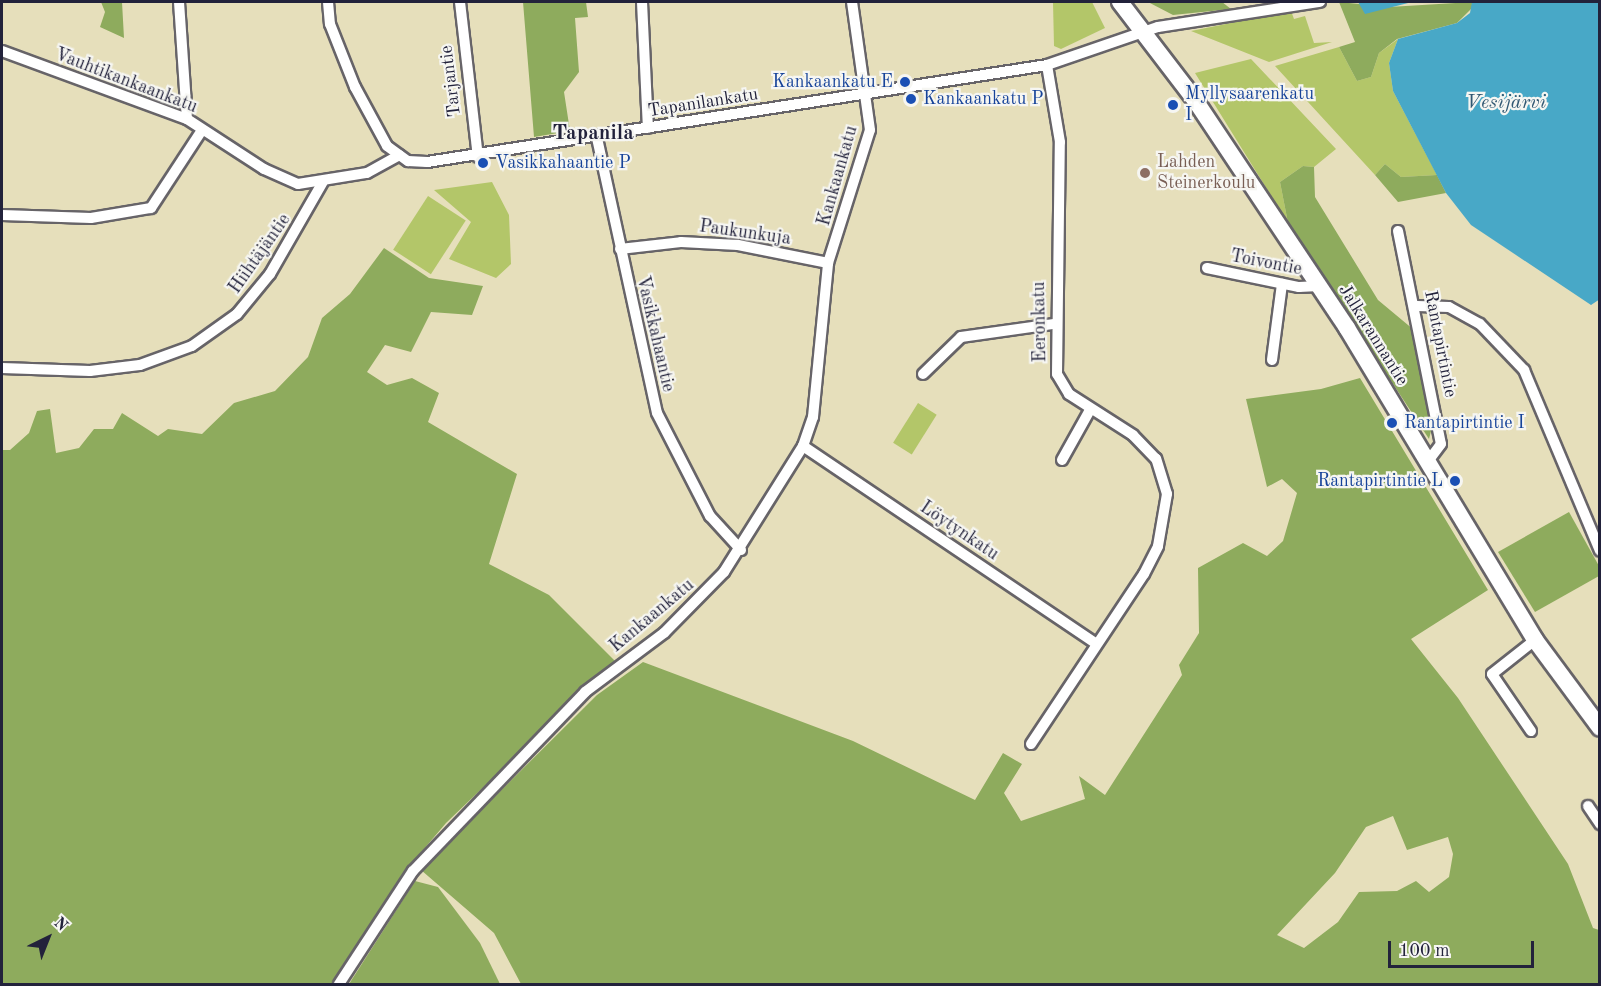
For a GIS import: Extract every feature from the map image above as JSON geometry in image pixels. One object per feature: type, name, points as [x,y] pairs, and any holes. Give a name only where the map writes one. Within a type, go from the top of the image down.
[{"type":"main road","name":"Jalkarannantie","points":[[1120,2],[1319,286],[1429,460],[1535,640],[1599,728]]},
{"type":"street","points":[[179,2],[187,119]]},
{"type":"street","points":[[328,2],[330,24],[355,87],[387,146],[399,155]]},
{"type":"street","name":"Tarjantie","points":[[460,2],[478,157]]},
{"type":"street","points":[[642,2],[648,128]]},
{"type":"street","name":"Kankaankatu","points":[[339,984],[413,871],[585,692],[698,603],[741,550],[803,446],[813,417],[828,263],[870,130],[868,95],[852,2]]},
{"type":"street","name":"Tapanilankatu","points":[[399,155],[427,162],[478,157],[648,128],[868,95],[1047,65],[1143,32],[1320,2]]},
{"type":"street","name":"Vauhtikankaankatu","points":[[2,51],[187,119],[283,179],[324,182],[386,167],[399,155]]},
{"type":"street","name":"Eeronkatu","points":[[1030,744],[1158,546],[1167,494],[1156,459],[1133,435],[1090,410],[1069,394],[1057,374],[1054,324],[1060,142],[1047,65]]},
{"type":"street","points":[[2,215],[91,218],[151,208],[202,130]]},
{"type":"street","name":"Vasikkahaantie","points":[[597,138],[657,413],[710,516],[741,550]]},
{"type":"street","name":"Hiihtäjäntie","points":[[2,368],[120,367],[192,346],[237,314],[270,274],[324,182]]},
{"type":"street","name":"Rantapirtintie","points":[[1398,231],[1417,306],[1442,444],[1429,460]]},
{"type":"street","name":"Paukunkuja","points":[[620,249],[718,244],[828,263]]},
{"type":"street","name":"Toivontie","points":[[1207,268],[1282,284],[1319,286]]},
{"type":"street","points":[[1272,360],[1282,284]]},
{"type":"street","points":[[1417,306],[1449,307],[1480,324],[1524,370],[1599,551]]},
{"type":"street","points":[[923,374],[961,337],[1054,324]]},
{"type":"street","points":[[1062,460],[1090,410]]},
{"type":"street","name":"Löytynkatu","points":[[803,446],[1096,644]]},
{"type":"street","points":[[1531,731],[1492,674],[1535,640]]},
{"type":"street","points":[[1588,806],[1599,824]]},
{"type":"green space","points":[[101,2],[122,2],[124,38],[100,27],[105,12]]},
{"type":"green space","points":[[523,2],[586,2],[588,17],[575,18],[579,72],[564,92],[570,131],[534,137]]},
{"type":"green space","points":[[1053,2],[1092,2],[1105,28],[1061,49],[1054,46]]},
{"type":"green space","points":[[1148,2],[1222,2],[1231,9],[1173,15]]},
{"type":"green space","points":[[1339,2],[1389,7],[1472,2],[1473,7],[1457,23],[1397,39],[1379,53],[1371,77],[1357,81],[1339,47],[1355,42]]},
{"type":"green space","points":[[1291,11],[1294,19],[1305,16],[1314,43],[1332,42],[1269,62],[1191,31]]},
{"type":"green space","points":[[1398,39],[1389,63],[1393,91],[1437,175],[1401,177],[1385,164],[1375,175],[1275,66],[1339,47],[1357,81],[1371,77],[1379,53]]},
{"type":"green space","points":[[1251,59],[1336,149],[1314,167],[1303,166],[1280,182],[1288,223],[1195,73]]},
{"type":"green space","points":[[1385,164],[1401,177],[1437,175],[1446,193],[1398,202],[1375,175]]},
{"type":"green space","points":[[1303,166],[1314,167],[1315,197],[1378,300],[1414,330],[1432,427],[1429,439],[1288,223],[1280,182]]},
{"type":"green space","points":[[492,182],[509,215],[511,264],[496,278],[449,259],[471,222],[434,190]]},
{"type":"green space","points":[[428,196],[466,221],[431,274],[393,250]]},
{"type":"green space","points":[[384,248],[429,278],[483,286],[472,315],[431,312],[411,352],[385,345],[367,372],[387,385],[412,378],[439,393],[428,422],[517,474],[489,564],[549,595],[615,661],[446,823],[412,863],[334,984],[2,984],[2,450],[10,450],[29,433],[37,411],[50,409],[56,453],[79,448],[94,429],[113,429],[122,413],[158,436],[168,429],[202,434],[234,403],[275,391],[308,357],[322,318],[350,294]]},
{"type":"green space","points":[[1360,378],[1488,590],[1411,639],[1458,698],[1568,864],[1593,928],[1599,930],[1599,984],[521,984],[494,933],[421,870],[597,695],[643,662],[853,741],[975,800],[1003,753],[1022,764],[1004,793],[1021,821],[1085,799],[1079,776],[1105,795],[1182,675],[1179,665],[1199,633],[1198,568],[1243,543],[1267,556],[1283,541],[1297,493],[1282,479],[1267,487],[1246,399],[1321,389]],"holes":[[[1393,816],[1407,850],[1448,837],[1453,854],[1449,877],[1429,892],[1416,881],[1397,891],[1359,892],[1338,922],[1304,948],[1277,935],[1335,873],[1366,827]]]},
{"type":"green space","points":[[918,403],[937,415],[912,455],[893,443]]},
{"type":"green space","points":[[1569,512],[1599,566],[1599,576],[1535,612],[1498,552]]},
{"type":"green space","points":[[415,881],[438,887],[480,943],[500,984],[349,984]]},
{"type":"water","points":[[1358,2],[1412,2],[1365,14]]},
{"type":"water","name":"Vesijärvi","points":[[1472,2],[1599,3],[1600,299],[1591,305],[1471,225],[1446,193],[1393,91],[1389,63],[1398,39],[1457,23],[1470,13]]},
{"type":"place","name":"Kankaankatu E","points":[[905,82]]},
{"type":"place","name":"Kankaankatu P","points":[[911,99]]},
{"type":"place","name":"Myllysaarenkatu I","points":[[1173,105]]},
{"type":"place","name":"Vasikkahaantie P","points":[[483,163]]},
{"type":"place","name":"Lahden Steinerkoulu","points":[[1145,173]]},
{"type":"place","name":"Rantapirtintie I","points":[[1392,423]]},
{"type":"place","name":"Rantapirtintie L","points":[[1455,481]]},
{"type":"district","name":"Tapanila","points":[[593,134]]}]
